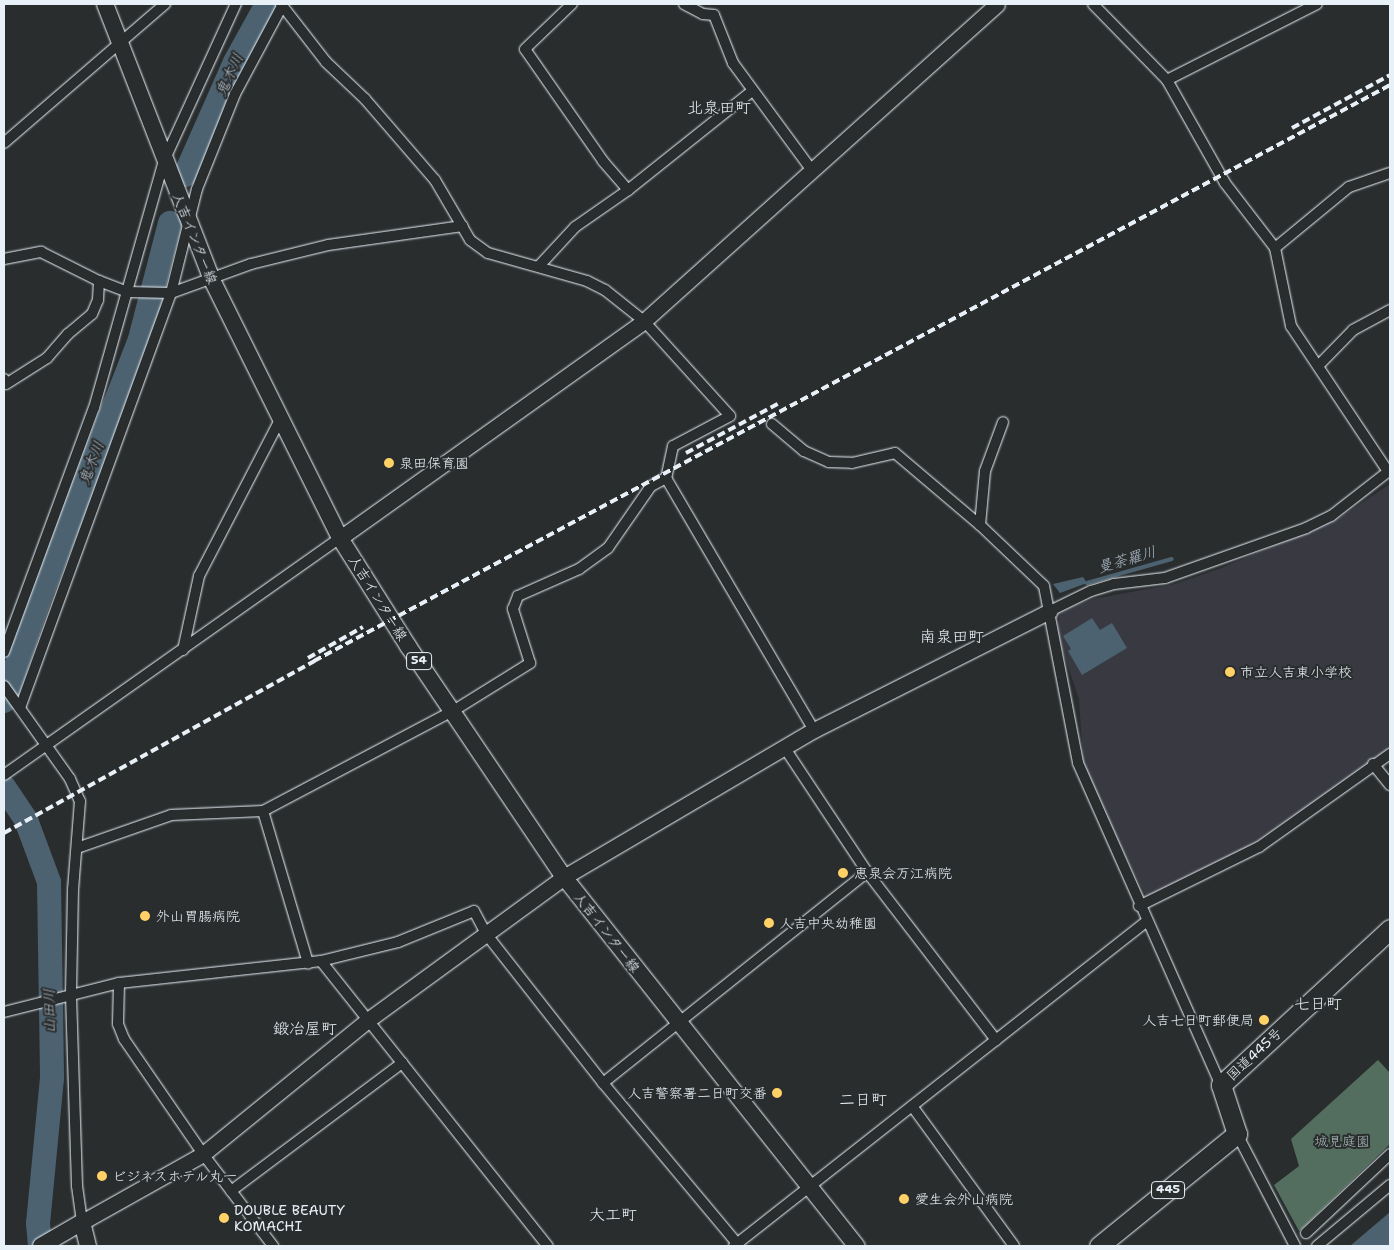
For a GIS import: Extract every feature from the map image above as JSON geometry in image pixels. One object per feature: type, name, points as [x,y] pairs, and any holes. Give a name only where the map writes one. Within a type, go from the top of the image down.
[{"type":"highway","name":"国道445号","points":[[1237,1134],[1221,1085],[1390,930]]},
{"type":"highway","name":"445","points":[[1099,1246],[1237,1134]]},
{"type":"main road","name":"人吉インター線","points":[[105,4],[117,42],[212,280],[340,538],[453,712],[564,877],[856,1246]]},
{"type":"main road","points":[[41,1246],[75,1226],[88,1246]]},
{"type":"street","points":[[4,143],[117,42],[165,4]]},
{"type":"street","points":[[4,652],[94,408],[164,161],[236,4]]},
{"type":"street","points":[[20,708],[170,293],[197,189],[235,94],[282,4],[326,62],[365,99],[435,180],[470,240],[488,253],[517,263],[539,266],[606,290],[644,321],[730,416],[673,446],[666,478],[814,730]]},
{"type":"street","points":[[572,4],[525,49],[603,161],[628,190]]},
{"type":"street","points":[[684,4],[703,14],[714,16],[733,63],[813,172]]},
{"type":"street","points":[[4,775],[183,650],[644,321],[813,172],[997,4]]},
{"type":"street","points":[[75,1226],[203,1154],[368,1020],[564,877],[784,747],[814,730],[1091,591],[1114,584],[1165,578],[1306,528],[1331,516],[1389,470],[1292,326],[1275,248],[1225,183],[1166,80],[1093,4]]},
{"type":"street","points":[[1166,80],[1317,4]]},
{"type":"street","points":[[539,266],[576,228],[628,190],[752,91]]},
{"type":"street","points":[[1275,248],[1349,187],[1390,173]]},
{"type":"street","points":[[4,259],[41,252],[99,281],[128,292],[170,293],[212,280],[251,264],[328,246],[463,226]]},
{"type":"street","points":[[4,379],[6,384],[47,358],[68,334],[92,314],[98,300],[99,281]]},
{"type":"street","points":[[1318,366],[1354,330],[1390,310]]},
{"type":"street","points":[[183,650],[199,576],[280,420]]},
{"type":"street","points":[[980,525],[985,472],[1003,422]]},
{"type":"street","points":[[772,424],[804,452],[829,462],[852,463],[895,453],[980,525],[1044,586],[1050,611],[1052,637],[1065,688],[1078,763],[1139,906],[1221,1085]]},
{"type":"street","points":[[77,848],[171,815],[263,811],[453,712],[530,663],[513,609],[518,596],[579,569],[608,548],[651,486],[666,478]]},
{"type":"street","points":[[4,686],[78,793],[81,810],[73,889],[72,994],[77,1186],[75,1226]]},
{"type":"street","points":[[784,747],[867,872],[996,1040]]},
{"type":"street","points":[[1139,906],[1259,847],[1373,764],[1390,754]]},
{"type":"street","points":[[1373,764],[1390,785]]},
{"type":"street","points":[[263,811],[308,963]]},
{"type":"street","points":[[603,1083],[680,1024],[867,872]]},
{"type":"street","points":[[4,1012],[119,983],[320,961],[398,942],[474,911],[487,934],[603,1083],[735,1245],[1147,921]]},
{"type":"street","points":[[320,961],[548,1246]]},
{"type":"street","points":[[119,983],[118,1024],[124,1039],[203,1154],[273,1246]]},
{"type":"street","points":[[231,1191],[402,1063]]},
{"type":"street","points":[[912,1106],[1014,1246]]},
{"type":"street","points":[[1237,1134],[1295,1246]]},
{"type":"street","points":[[1306,1233],[1390,1154]]},
{"type":"street","points":[[1317,1246],[1390,1185]]},
{"type":"shaded area","name":"市立人吉東小学校","points":[[1390,484],[1390,750],[1248,847],[1147,898],[1084,773],[1079,699],[1057,634],[1060,611],[1093,599],[1175,584],[1219,569],[1339,518]]},
{"type":"green space","name":"城見庭園","points":[[1378,1060],[1390,1073],[1390,1144],[1299,1231],[1274,1185],[1299,1166],[1291,1139]]},
{"type":"water","points":[[1083,577],[1087,583],[1060,593],[1053,584]]},
{"type":"water","points":[[1092,618],[1100,630],[1112,623],[1127,648],[1082,675],[1068,651],[1071,649],[1063,636]]},
{"type":"water","points":[[1390,1212],[1390,1246],[1350,1246]]},
{"type":"waterway","name":"鬼木川","points":[[185,175],[235,62],[267,4]]},
{"type":"waterway","name":"鬼木川","points":[[4,701],[40,597],[140,339],[170,223]]},
{"type":"waterway","name":"曼荼羅川","points":[[1087,583],[1172,559]]},
{"type":"waterway","name":"山田川","points":[[4,787],[26,820],[49,882],[52,1078],[38,1223],[40,1246]]},
{"type":"railway","points":[[1292,128],[1390,75]]},
{"type":"railway","points":[[4,833],[314,661],[1390,85]]},
{"type":"railway","points":[[686,453],[781,402]]},
{"type":"railway","points":[[308,658],[363,627]]},
{"type":"place","name":"泉田保育園","points":[[389,463]]},
{"type":"place","name":"市立人吉東小学校","points":[[1230,672]]},
{"type":"place","name":"恵泉会万江病院","points":[[843,873]]},
{"type":"place","name":"外山胃腸病院","points":[[145,916]]},
{"type":"place","name":"人吉中央幼稚園","points":[[769,923]]},
{"type":"place","name":"人吉七日町郵便局","points":[[1264,1020]]},
{"type":"place","name":"人吉警察署二日町交番","points":[[777,1093]]},
{"type":"place","name":"ビジネスホテル丸一","points":[[102,1176]]},
{"type":"place","name":"愛生会外山病院","points":[[904,1199]]},
{"type":"place","name":"DOUBLE BEAUTY KOMACHI","points":[[224,1218]]},
{"type":"district","name":"北泉田町","points":[[719,108]]},
{"type":"district","name":"南泉田町","points":[[952,637]]},
{"type":"district","name":"七日町","points":[[1318,1004]]},
{"type":"district","name":"鍛冶屋町","points":[[305,1029]]},
{"type":"district","name":"二日町","points":[[863,1100]]},
{"type":"district","name":"大工町","points":[[613,1215]]}]
